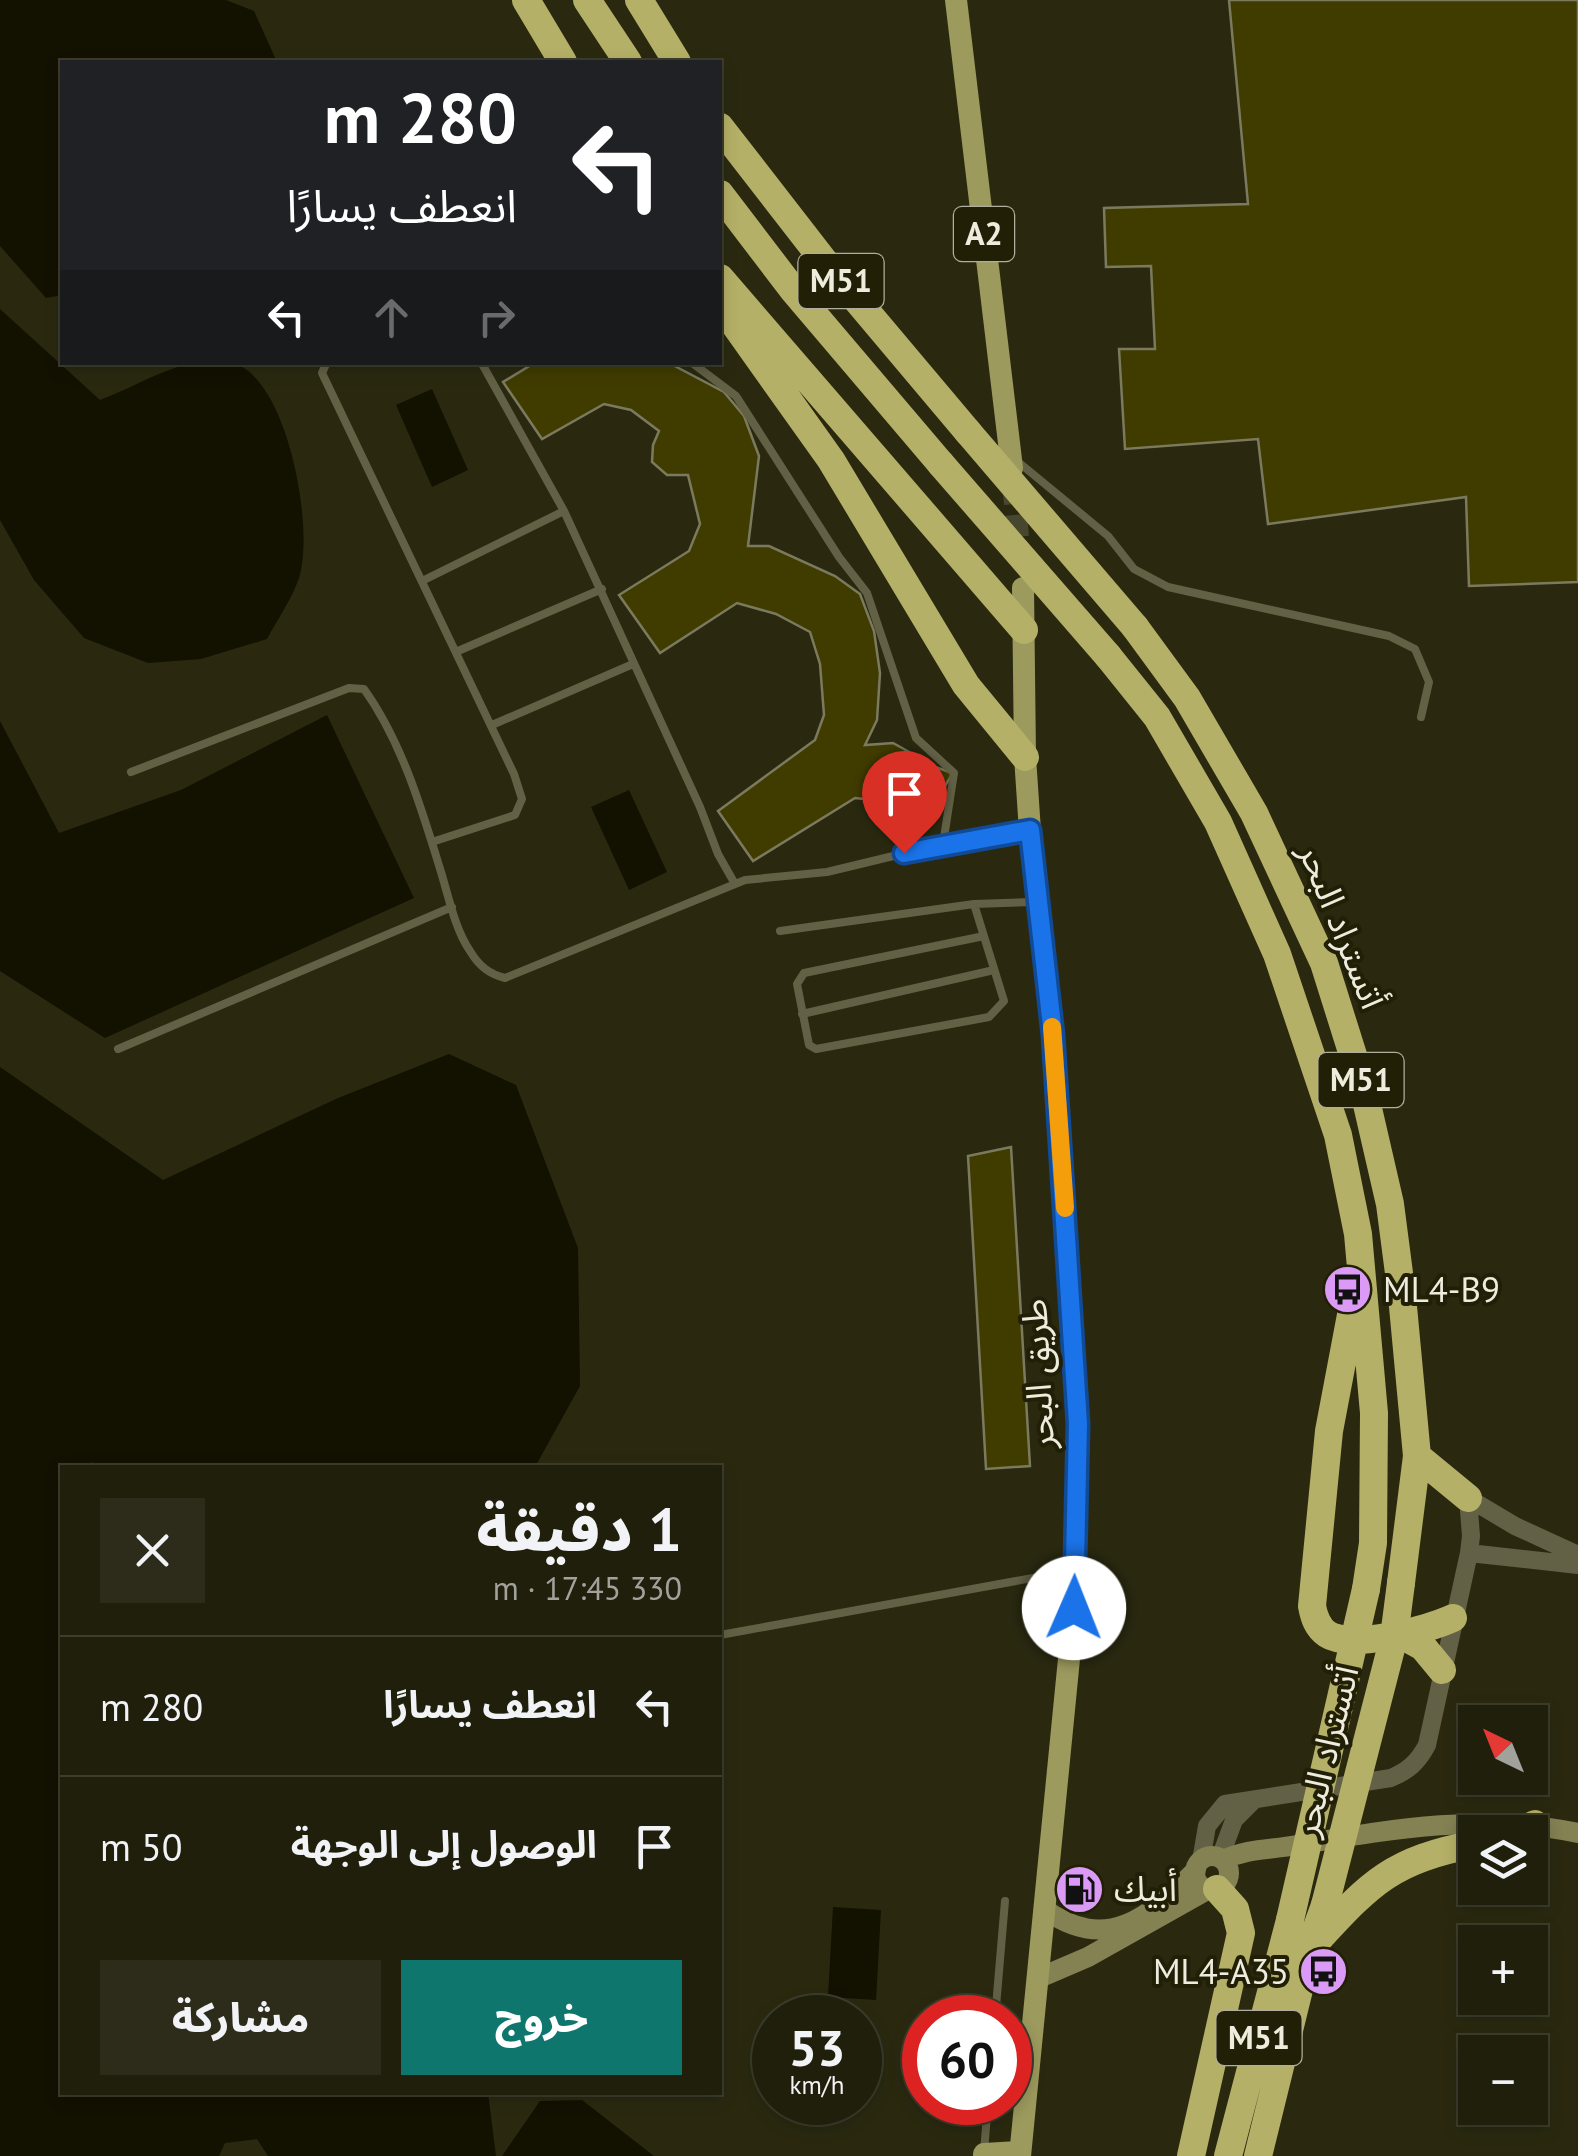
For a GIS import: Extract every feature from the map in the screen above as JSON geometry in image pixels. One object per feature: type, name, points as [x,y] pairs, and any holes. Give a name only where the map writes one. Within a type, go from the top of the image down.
[{"type":"highway","points":[[526,0],[562,60]]},
{"type":"highway","points":[[587,0],[627,60]]},
{"type":"highway","points":[[639,0],[677,60]]},
{"type":"highway","name":"أتستراد البحر","points":[[722,129],[824,260],[1136,627],[1186,698],[1254,813],[1324,963],[1363,1087],[1390,1204],[1417,1456],[1394,1637],[1325,1905],[1309,1949],[1258,2156]]},
{"type":"highway","name":"أتستراد البحر","points":[[722,197],[794,290],[1156,717],[1218,822],[1276,954],[1338,1135],[1358,1234],[1374,1413],[1373,1543],[1366,1589],[1290,1920],[1228,2156]]},
{"type":"highway","points":[[722,280],[1024,630]]},
{"type":"highway","points":[[722,307],[831,460],[966,685],[1025,757]]},
{"type":"highway","points":[[1360,1266],[1329,1431],[1312,1606],[1315,1621],[1324,1633],[1338,1639],[1403,1636],[1453,1618]]},
{"type":"highway","points":[[1417,1456],[1468,1498]]},
{"type":"highway","points":[[1403,1636],[1423,1647],[1442,1670]]},
{"type":"highway","points":[[1309,1949],[1384,1876],[1416,1858],[1458,1848]]},
{"type":"highway","points":[[1191,2156],[1241,1934],[1235,1909],[1213,1872]]},
{"type":"main road","name":"A2","points":[[956,0],[1011,462]]},
{"type":"main road","name":"طريق البحر","points":[[1020,2154],[1074,1608],[1078,1424],[1053,1035],[1025,757],[1023,588]]},
{"type":"main road","points":[[1044,1909],[1080,1929],[1107,1930],[1123,1925],[1213,1872],[1280,1848],[1403,1827],[1458,1822]]},
{"type":"main road","points":[[1548,1830],[1578,1833]]},
{"type":"main road","points":[[1039,1978],[1088,1957],[1213,1872]]},
{"type":"main road","points":[[984,2155],[1020,2154]]},
{"type":"street","points":[[1213,1872],[1234,1820],[1254,1800],[1402,1773],[1413,1766],[1427,1746],[1469,1553],[1468,1498]]},
{"type":"street","points":[[1468,1498],[1515,1526],[1578,1555]]},
{"type":"street","points":[[1469,1553],[1578,1565]]},
{"type":"lane","points":[[325,365],[322,373],[458,651],[522,799],[515,815],[432,842]]},
{"type":"lane","points":[[483,365],[602,589],[718,854],[735,884]]},
{"type":"lane","points":[[695,365],[736,396],[867,594],[916,738],[954,773],[942,844]]},
{"type":"lane","points":[[1011,462],[1108,536],[1134,570],[1168,587],[1389,636],[1415,649],[1429,682],[1421,717]]},
{"type":"lane","points":[[424,580],[564,512]]},
{"type":"lane","points":[[458,651],[602,589]]},
{"type":"lane","points":[[492,725],[633,664]]},
{"type":"lane","points":[[132,772],[349,688],[364,689],[376,706],[420,806],[469,951],[492,975],[505,978],[744,880],[827,872],[942,844],[1030,830]]},
{"type":"lane","points":[[780,931],[974,904],[1038,902]]},
{"type":"lane","points":[[974,904],[984,936],[994,970],[1004,1000],[989,1016],[816,1049],[809,1045],[797,984],[804,972],[984,936]]},
{"type":"lane","points":[[118,1049],[452,906]]},
{"type":"lane","points":[[802,1014],[994,970]]},
{"type":"lane","points":[[722,1635],[1075,1570]]},
{"type":"lane","points":[[997,1995],[1005,1901]]},
{"type":"lane","points":[[984,2155],[986,2125]]},
{"type":"shaded area","points":[[0,0],[226,0],[254,11],[276,60],[60,60],[60,295],[46,298],[0,246]]},
{"type":"shaded area","points":[[0,309],[100,400],[185,365],[236,365],[251,373],[268,395],[292,457],[300,492],[303,555],[299,578],[267,639],[201,659],[148,663],[84,638],[34,580],[0,520]]},
{"type":"shaded area","points":[[432,389],[468,470],[432,487],[396,405]]},
{"type":"shaded area","points":[[327,715],[414,898],[105,1038],[0,971],[0,721],[59,833],[181,790]]},
{"type":"shaded area","points":[[629,790],[667,872],[629,890],[591,807]]},
{"type":"shaded area","points":[[449,1054],[516,1085],[578,1248],[580,1386],[536,1465],[60,1465],[60,2095],[488,2095],[496,2156],[268,2156],[257,2139],[225,2143],[219,2156],[0,2156],[0,1067],[163,1180],[338,1098]]},
{"type":"shaded area","points":[[833,1907],[881,1910],[876,1995],[828,1995]]},
{"type":"shaded area","points":[[582,2100],[654,2156],[502,2156],[540,2101]]},
{"type":"building","points":[[1229,0],[1578,0],[1578,582],[1469,586],[1466,497],[1268,524],[1258,439],[1125,449],[1119,349],[1155,349],[1151,266],[1106,267],[1104,208],[1248,204]]},
{"type":"building","points":[[531,365],[673,365],[724,392],[744,416],[759,456],[748,546],[769,546],[835,576],[860,594],[874,631],[880,673],[877,720],[865,745],[893,743],[953,773],[923,822],[874,800],[855,798],[753,861],[718,811],[815,740],[824,715],[820,664],[810,632],[776,614],[737,603],[660,653],[619,595],[689,551],[700,524],[688,475],[667,475],[652,462],[659,431],[631,410],[604,404],[542,439],[503,382]]},
{"type":"building","points":[[1011,1147],[1030,1466],[986,1469],[968,1156]]},
{"type":"building","points":[[1072,1876],[1086,1877],[1085,1897],[1070,1896]]},
{"type":"tunnel","points":[[1013,482],[1020,559]]},
{"type":"slow traffic","points":[[1052,1027],[1065,1208]]},
{"type":"place","name":"ML4-B9","points":[[1348,1290]]},
{"type":"place","name":"أبيك","points":[[1079,1889]]},
{"type":"place","name":"ML4-A35","points":[[1324,1972]]},
{"type":"route","points":[[904,853],[1030,830],[1053,1035],[1078,1424],[1074,1608]]}]
